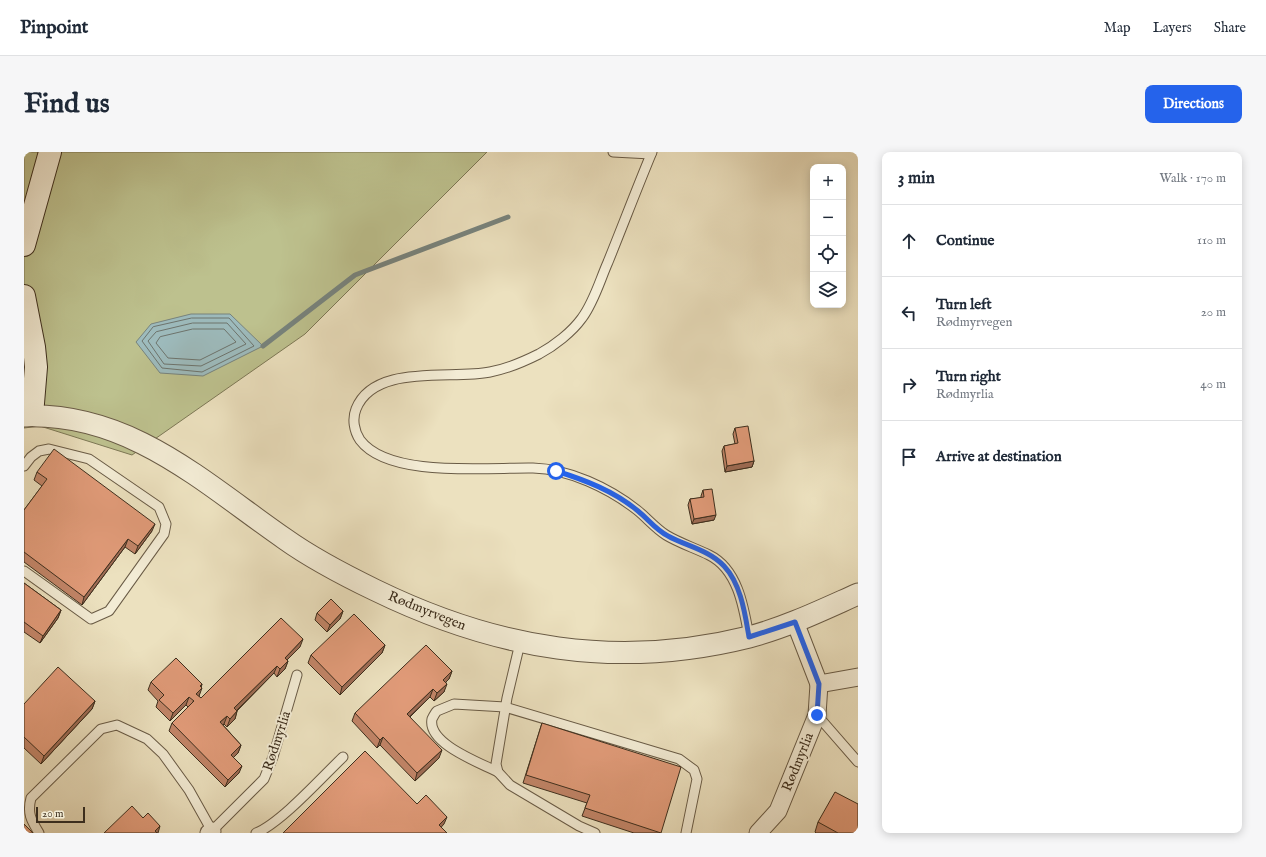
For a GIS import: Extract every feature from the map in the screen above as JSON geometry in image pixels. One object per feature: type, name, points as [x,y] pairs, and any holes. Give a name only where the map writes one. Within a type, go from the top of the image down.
[{"type":"main road","points":[[24,245],[50,152]]},
{"type":"main road","points":[[24,296],[34,347],[36,367],[28,416]]},
{"type":"street","name":"Rødmyrvegen","points":[[28,416],[66,418],[95,425],[147,445],[195,473],[285,539],[324,564],[399,602],[445,620],[520,643],[589,652],[626,653],[688,648],[749,637],[795,622],[858,594]]},
{"type":"street","name":"Rødmyrlia","points":[[758,833],[778,811],[817,715],[819,684],[795,622]]},
{"type":"street","points":[[819,684],[858,677]]},
{"type":"lane","points":[[613,152],[652,153],[596,292],[582,318],[565,335],[542,352],[518,364],[490,372],[455,376],[405,378],[387,381],[372,388],[360,399],[354,412],[354,426],[360,440],[372,451],[393,460],[427,467],[458,470],[533,468],[556,471],[600,487],[638,511],[667,536],[712,556],[724,566],[733,580],[740,598],[749,637]]},
{"type":"lane","points":[[24,466],[31,457],[39,451],[49,449],[89,459],[160,507],[166,524],[164,534],[109,611],[91,619],[80,613],[24,571]]},
{"type":"lane","points":[[498,772],[496,764],[505,708],[520,643]]},
{"type":"lane","name":"Rødmyrlia","points":[[212,832],[264,778],[273,757],[297,675]]},
{"type":"lane","points":[[595,833],[579,826],[510,785],[498,772],[451,748],[439,740],[434,730],[432,719],[437,711],[454,704],[505,708],[679,759],[691,766],[697,779],[686,833]]},
{"type":"lane","points":[[817,715],[858,762]]},
{"type":"lane","points":[[39,833],[30,819],[28,810],[31,798],[101,729],[117,725],[147,739],[163,754],[189,790],[212,832]]},
{"type":"lane","points":[[256,833],[264,830],[343,757]]},
{"type":"green space","points":[[24,152],[487,152],[305,334],[132,455],[40,426],[24,428]]},
{"type":"water","points":[[191,314],[230,314],[263,346],[203,376],[160,373],[136,342],[151,324]]},
{"type":"building","points":[[748,426],[754,461],[727,466],[724,446],[738,443],[735,428]]},
{"type":"building","points":[[54,449],[155,524],[138,546],[128,539],[84,597],[24,552],[24,510],[47,479],[37,472]]},
{"type":"building","points":[[712,489],[716,515],[694,519],[690,499],[704,497],[703,490]]},
{"type":"building","points":[[24,583],[61,610],[43,636],[24,622]]},
{"type":"building","points":[[331,599],[343,611],[330,625],[317,613]]},
{"type":"building","points":[[354,614],[385,645],[342,687],[311,655]]},
{"type":"building","points":[[281,618],[303,639],[285,658],[288,661],[280,669],[277,666],[234,708],[237,711],[230,719],[227,716],[220,722],[241,745],[231,755],[242,766],[228,780],[172,723],[194,701],[189,697],[173,713],[159,700],[164,695],[151,682],[176,658],[202,684],[200,686],[202,688],[196,694],[201,698]]},
{"type":"building","points":[[426,645],[452,671],[443,680],[447,684],[437,693],[433,689],[407,714],[442,750],[417,773],[383,737],[380,740],[355,713]]},
{"type":"building","points":[[58,667],[95,701],[44,756],[24,737],[24,704]]},
{"type":"building","points":[[542,723],[681,767],[661,833],[585,808],[590,795],[526,775]]},
{"type":"building","points":[[365,751],[417,804],[426,795],[447,817],[439,825],[447,833],[283,833]]},
{"type":"building","points":[[835,792],[858,804],[858,833],[838,833],[818,822]]},
{"type":"building","points":[[132,806],[143,818],[148,813],[160,826],[155,831],[157,833],[104,833]]},
{"type":"building","points":[[24,824],[33,833],[24,833]]},
{"type":"waterway","points":[[263,346],[355,275],[508,217]]},
{"type":"route","points":[[556,471],[600,487],[623,500],[667,536],[712,556],[724,566],[733,580],[740,598],[749,637],[795,622],[819,684],[817,715]]}]
